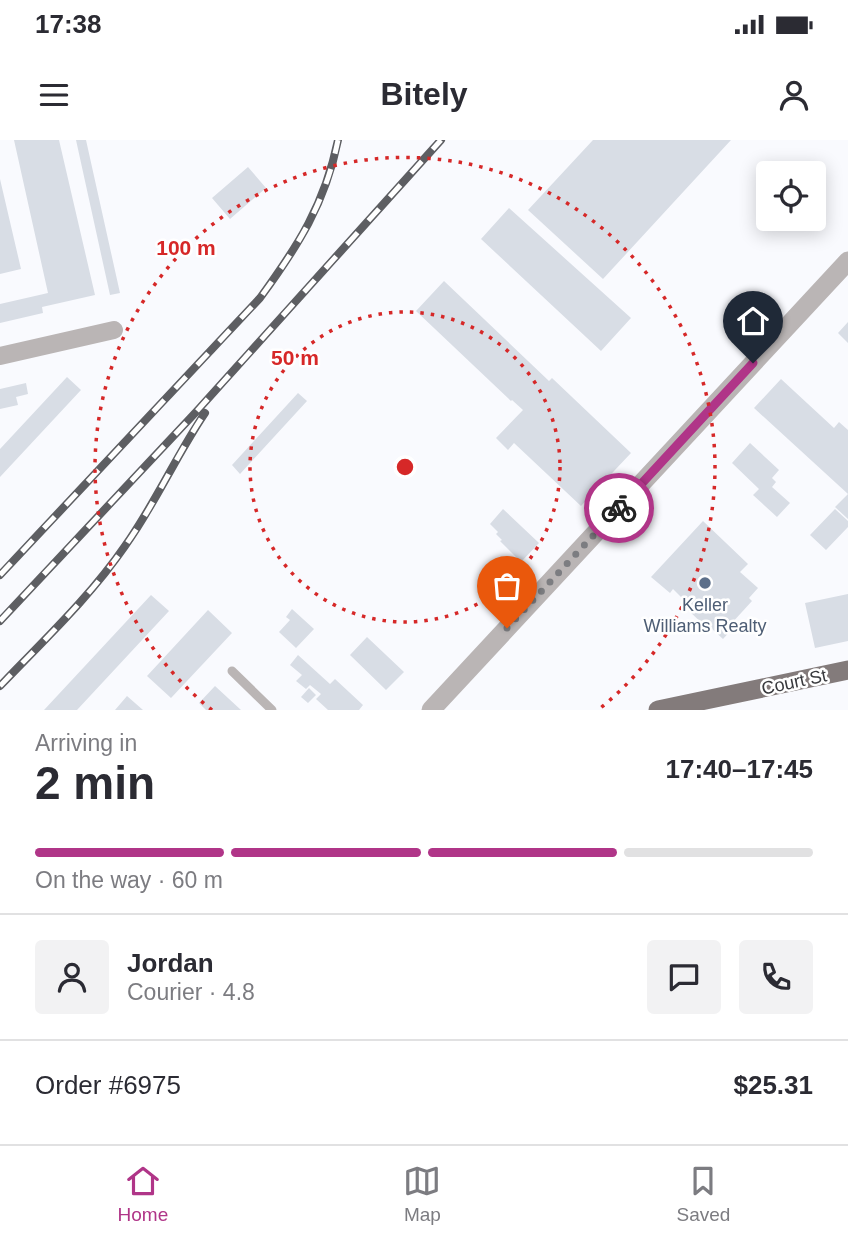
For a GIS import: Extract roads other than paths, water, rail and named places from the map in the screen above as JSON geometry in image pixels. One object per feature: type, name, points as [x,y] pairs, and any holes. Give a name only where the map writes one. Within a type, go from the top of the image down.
[{"type":"main road","name":"Court St","points":[[658,710],[848,670]]},
{"type":"street","points":[[431,710],[848,261]]},
{"type":"street","points":[[0,356],[114,330]]},
{"type":"lane","points":[[232,671],[272,710]]},
{"type":"railway","points":[[0,575],[260,298],[298,242],[318,204],[338,140]]},
{"type":"railway","points":[[0,621],[196,412],[441,140]]},
{"type":"railway","points":[[0,686],[66,618],[111,565],[146,514],[205,413]]},
{"type":"place","name":"Keller Williams Realty","points":[[705,583]]}]
